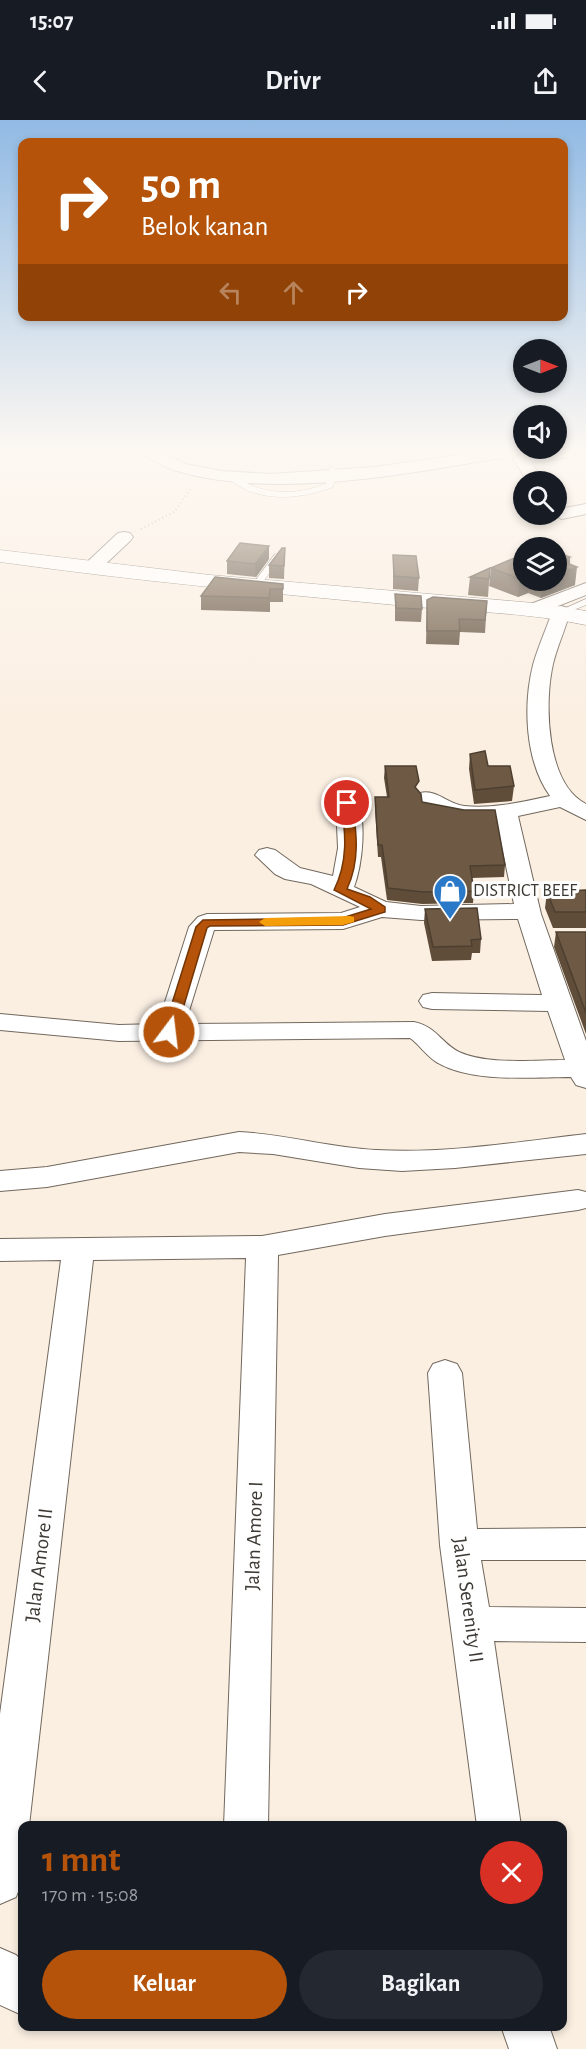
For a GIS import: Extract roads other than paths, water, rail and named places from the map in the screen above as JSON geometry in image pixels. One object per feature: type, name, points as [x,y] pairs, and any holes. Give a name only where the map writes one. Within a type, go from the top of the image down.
[{"type":"street","points":[[91,568],[119,542]]},
{"type":"street","points":[[0,556],[417,604],[561,612],[586,618]]},
{"type":"street","points":[[533,610],[586,589]]},
{"type":"street","points":[[561,612],[543,664],[538,696],[540,730],[548,777],[563,801],[586,813]]},
{"type":"street","points":[[428,798],[441,809],[458,813],[506,812],[563,801]]},
{"type":"street","points":[[340,890],[348,873],[351,836],[347,803]]},
{"type":"street","points":[[0,1022],[119,1033],[414,1030],[422,1033],[447,1058],[459,1062],[489,1067],[584,1073],[570,1015],[536,937],[512,858],[506,812]]},
{"type":"street","points":[[267,855],[294,874],[318,878],[380,909]]},
{"type":"street","points":[[169,1032],[202,927],[207,922],[343,921],[380,909],[421,913],[528,911]]},
{"type":"street","points":[[536,937],[566,938]]},
{"type":"street","points":[[432,1001],[570,1015]]},
{"type":"street","points":[[0,1181],[47,1177],[239,1142],[258,1142],[330,1156],[408,1161],[586,1144]]},
{"type":"street","points":[[0,1250],[262,1247],[385,1226],[578,1200]]},
{"type":"street","name":"Jalan Amore I","points":[[246,1821],[262,1247]]},
{"type":"street","name":"Jalan Amore II","points":[[0,1882],[78,1249]]},
{"type":"street","name":"Jalan Serenity II","points":[[446,1373],[459,1545],[498,1821]]},
{"type":"street","points":[[459,1545],[586,1544]]},
{"type":"street","points":[[472,1624],[586,1625]]},
{"type":"street","points":[[0,1971],[18,1989]]},
{"type":"street","points":[[527,2031],[533,2049]]},
{"type":"lane","points":[[257,584],[278,556]]},
{"type":"lane","points":[[561,612],[586,602]]},
{"type":"place","name":"DISTRICT BEEF","points":[[450,920]]}]
